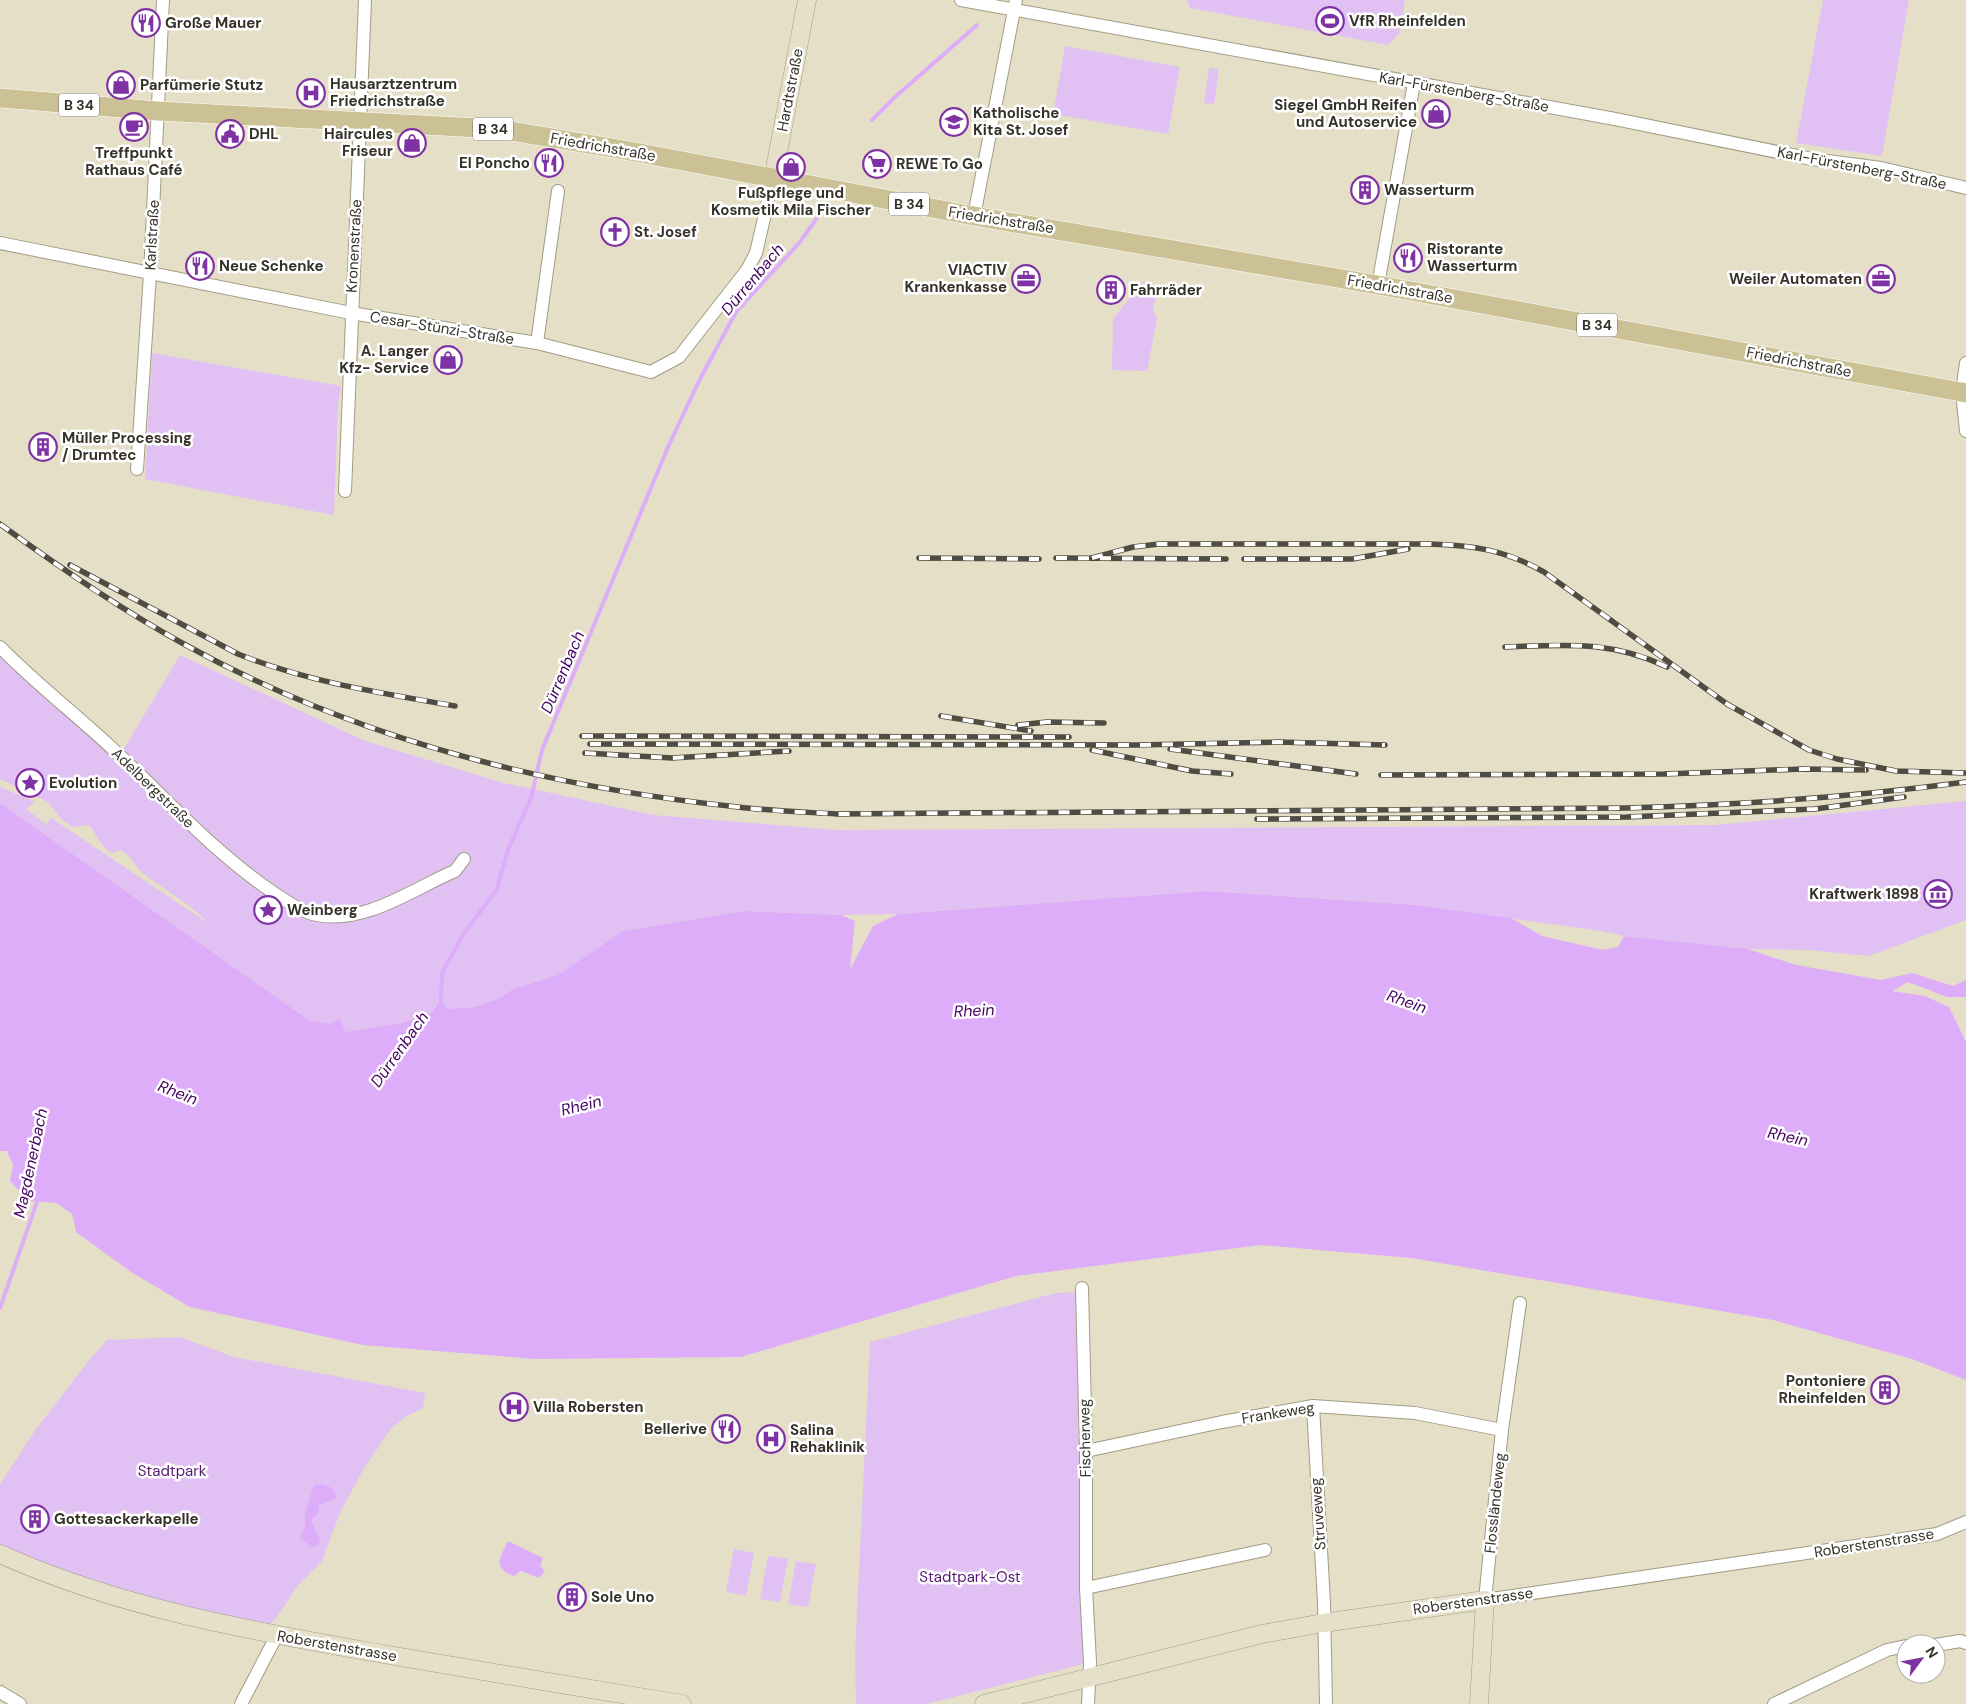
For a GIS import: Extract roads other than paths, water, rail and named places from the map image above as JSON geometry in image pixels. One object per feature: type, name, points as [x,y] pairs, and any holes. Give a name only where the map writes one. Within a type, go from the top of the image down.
[{"type":"main road","name":"Friedrichstraße","points":[[0,98],[158,112],[498,129],[624,150],[974,216],[1378,285],[1964,392]]},
{"type":"street","name":"Karlstraße","points":[[137,469],[150,274],[163,0]]},
{"type":"street","name":"Kronenstraße","points":[[345,491],[350,408],[351,313],[365,0]]},
{"type":"street","name":"Hardtstraße","points":[[773,179],[807,0]]},
{"type":"street","name":"Karl-Fürstenberg-Straße","points":[[961,0],[1016,5],[1812,159],[1881,168],[1966,188]]},
{"type":"street","points":[[974,216],[1016,5]]},
{"type":"street","points":[[1378,285],[1414,82]]},
{"type":"street","name":"Cesar-Stünzi-Straße","points":[[0,243],[351,313],[536,343],[651,372],[679,357],[747,270],[756,253],[773,179]]},
{"type":"street","points":[[536,343],[558,191]]},
{"type":"street","points":[[1966,363],[1964,392],[1966,431]]},
{"type":"street","name":"Adelbergstraße","points":[[0,647],[116,752],[210,843],[257,882],[293,906],[317,915],[368,912],[455,871],[464,859]]},
{"type":"street","name":"Fischerweg","points":[[1082,1288],[1086,1451],[1086,1588],[1090,1662],[1088,1704]]},
{"type":"street","name":"Flossländeweg","points":[[1479,1704],[1485,1600],[1502,1430],[1520,1303]]},
{"type":"street","name":"Frankeweg","points":[[1086,1451],[1222,1422],[1313,1406],[1415,1414],[1502,1430]]},
{"type":"street","name":"Struveweg","points":[[1313,1406],[1326,1704]]},
{"type":"street","name":"Roberstenstrasse","points":[[984,1704],[1262,1634],[1323,1622],[1937,1534],[1966,1522]]},
{"type":"street","points":[[1086,1588],[1264,1550]]},
{"type":"street","name":"Roberstenstrasse","points":[[0,1554],[29,1567],[138,1605],[277,1635],[682,1704]]},
{"type":"street","points":[[241,1704],[277,1635]]},
{"type":"street","points":[[1946,1643],[1960,1641],[1966,1643]]},
{"type":"street","points":[[1774,1704],[1887,1650],[1896,1648]]},
{"type":"street","points":[[0,1692],[20,1704]]},
{"type":"water","name":"Rhein","points":[[0,803],[309,1020],[330,1024],[340,1018],[345,1032],[402,1023],[431,1013],[442,998],[446,1009],[473,1007],[498,999],[513,989],[558,975],[623,931],[743,911],[841,915],[855,921],[850,969],[873,926],[898,914],[1207,891],[1416,905],[1511,918],[1542,936],[1603,950],[1618,947],[1624,936],[1748,949],[1796,965],[1881,980],[1912,973],[1953,986],[1966,980],[1966,997],[1947,997],[1908,982],[1892,991],[1925,996],[1949,1007],[1966,1042],[1966,1380],[1912,1359],[1773,1320],[1411,1258],[1261,1245],[1016,1276],[741,1357],[534,1359],[363,1345],[190,1307],[131,1272],[76,1232],[72,1214],[57,1203],[29,1201],[10,1181],[13,1165],[7,1151],[0,1151]]},
{"type":"water","points":[[323,1484],[332,1488],[337,1498],[319,1505],[318,1514],[311,1520],[320,1541],[319,1545],[312,1547],[299,1537],[305,1528],[305,1513],[314,1485]]},
{"type":"water","points":[[508,1541],[543,1558],[540,1566],[545,1571],[539,1578],[521,1571],[514,1576],[503,1570],[500,1562]]},
{"type":"waterway","name":"Dürrenbach","points":[[872,120],[894,98],[977,25]]},
{"type":"waterway","name":"Dürrenbach","points":[[441,1001],[442,973],[464,933],[496,891],[508,850],[531,798],[542,750],[668,447],[699,381],[736,312],[800,242],[826,205]]},
{"type":"waterway","name":"Magdenerbach","points":[[0,1308],[38,1199]]},
{"type":"railway","points":[[0,524],[44,556],[159,630],[247,677],[314,706],[382,731],[452,753],[522,771],[666,798],[750,808],[837,814],[1626,808],[1796,800],[1966,782]]},
{"type":"railway","points":[[1092,558],[1133,547],[1159,544],[1429,544],[1474,547],[1488,550],[1516,558],[1544,572],[1727,704],[1809,750],[1837,759],[1896,771],[1966,773]]},
{"type":"railway","points":[[1244,559],[1352,559],[1408,549]]},
{"type":"railway","points":[[919,558],[1039,559]]},
{"type":"railway","points":[[1056,558],[1226,559]]},
{"type":"railway","points":[[70,565],[238,654],[264,664],[345,686],[455,706]]},
{"type":"railway","points":[[1505,647],[1568,645],[1607,648],[1646,658],[1667,667]]},
{"type":"railway","points":[[941,716],[1031,731]]},
{"type":"railway","points":[[1018,725],[1047,722],[1104,723]]},
{"type":"railway","points":[[582,736],[1069,737]]},
{"type":"railway","points":[[590,744],[1136,745],[1278,742],[1385,745]]},
{"type":"railway","points":[[1170,749],[1356,774]]},
{"type":"railway","points":[[1092,750],[1192,771],[1231,774]]},
{"type":"railway","points":[[585,753],[672,758],[789,751]]},
{"type":"railway","points":[[1381,775],[1664,774],[1803,769],[1866,770]]},
{"type":"railway","points":[[1257,819],[1627,817],[1815,809],[1904,797]]},
{"type":"place","name":"VfR Rheinfelden","points":[[1330,21]]},
{"type":"place","name":"Große Mauer","points":[[146,23]]},
{"type":"place","name":"Parfümerie Stutz","points":[[121,85]]},
{"type":"place","name":"Hausarztzentrum Friedrichstraße","points":[[311,93]]},
{"type":"place","name":"Siegel GmbH Reifen und Autoservice","points":[[1436,114]]},
{"type":"place","name":"Katholische Kita St. Josef","points":[[954,122]]},
{"type":"place","name":"Treffpunkt Rathaus Café","points":[[134,127]]},
{"type":"place","name":"DHL","points":[[230,134]]},
{"type":"place","name":"Haircules Friseur","points":[[412,143]]},
{"type":"place","name":"El Poncho","points":[[549,163]]},
{"type":"place","name":"REWE To Go","points":[[877,164]]},
{"type":"place","name":"Fußpflege und Kosmetik Mila Fischer","points":[[791,167]]},
{"type":"place","name":"Wasserturm","points":[[1365,190]]},
{"type":"place","name":"St. Josef","points":[[615,232]]},
{"type":"place","name":"Ristorante Wasserturm","points":[[1408,258]]},
{"type":"place","name":"Neue Schenke","points":[[200,266]]},
{"type":"place","name":"VIACTIV Krankenkasse","points":[[1026,279]]},
{"type":"place","name":"Weiler Automaten","points":[[1881,279]]},
{"type":"place","name":"Fahrräder","points":[[1111,290]]},
{"type":"place","name":"A. Langer Kfz- Service","points":[[448,360]]},
{"type":"place","name":"Müller Processing / Drumtec","points":[[43,447]]},
{"type":"place","name":"Evolution","points":[[30,783]]},
{"type":"place","name":"Kraftwerk 1898","points":[[1938,894]]},
{"type":"place","name":"Weinberg","points":[[268,910]]},
{"type":"place","name":"Pontoniere Rheinfelden","points":[[1885,1390]]},
{"type":"place","name":"Villa Robersten","points":[[514,1407]]},
{"type":"place","name":"Bellerive","points":[[726,1429]]},
{"type":"place","name":"Salina Rehaklinik","points":[[771,1439]]},
{"type":"place","name":"Gottesackerkapelle","points":[[35,1519]]},
{"type":"place","name":"Sole Uno","points":[[572,1597]]},
{"type":"park label","name":"Stadtpark","points":[[172,1471]]},
{"type":"park label","name":"Stadtpark-Ost","points":[[970,1577]]}]
